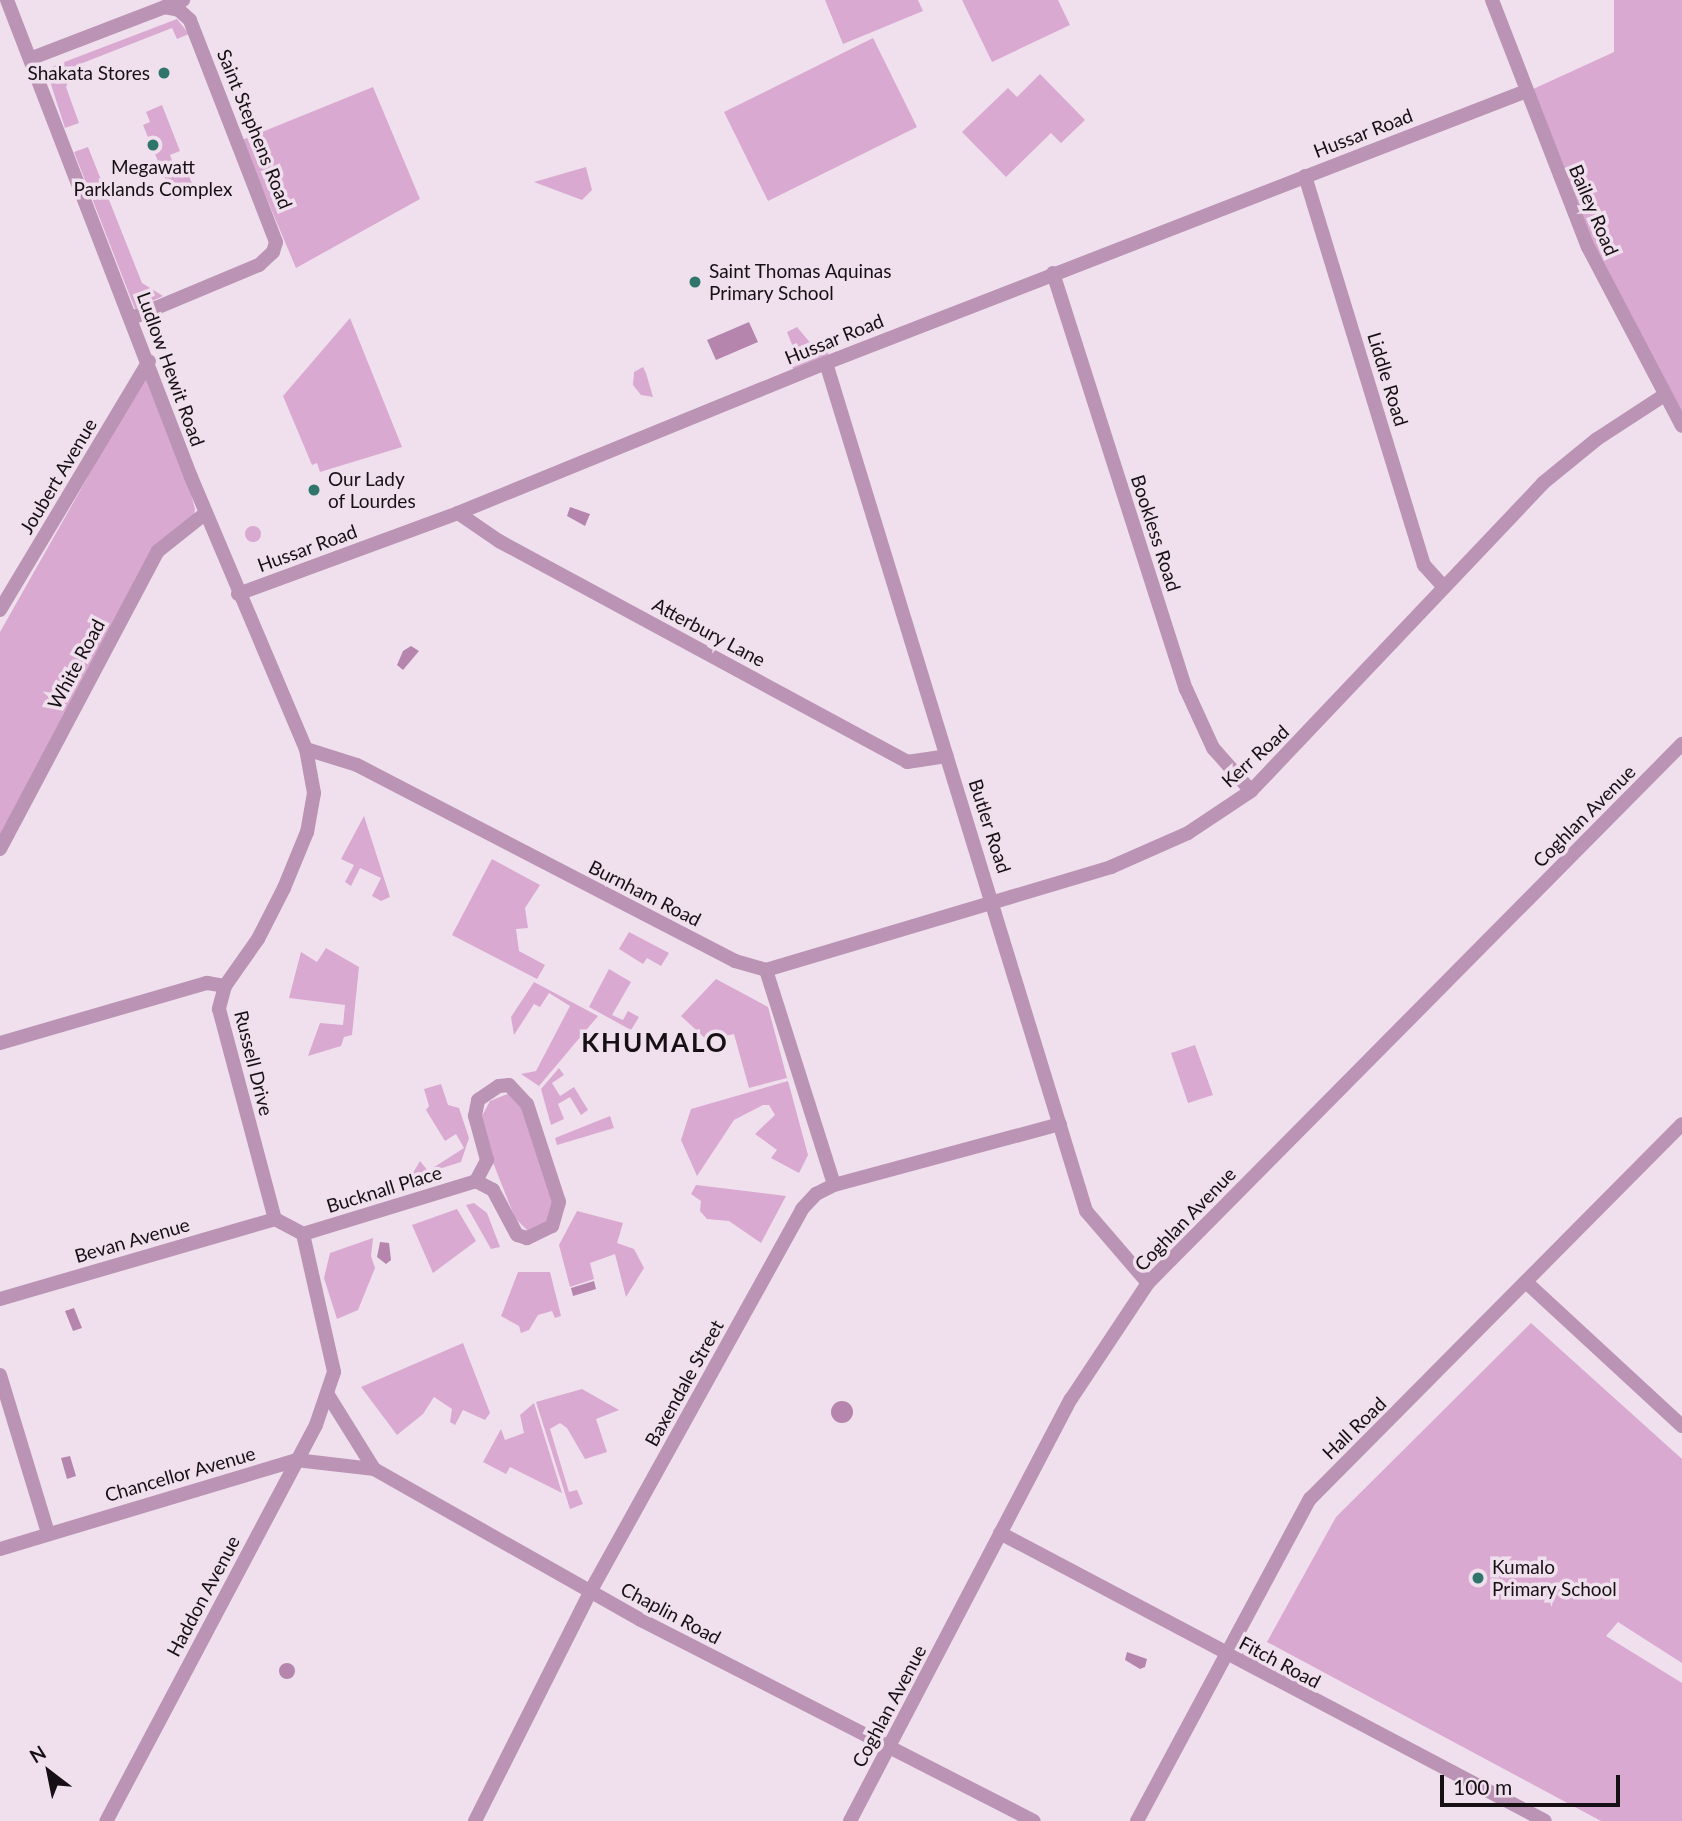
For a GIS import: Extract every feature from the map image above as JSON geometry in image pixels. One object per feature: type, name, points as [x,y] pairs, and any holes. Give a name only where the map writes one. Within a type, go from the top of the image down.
[{"type":"street","name":"Ludlow Hewit Road","points":[[7,0],[7,19],[32,58],[238,594],[306,749]]},
{"type":"street","points":[[32,58],[183,0]]},
{"type":"street","name":"Bailey Road","points":[[1492,0],[1524,92],[1588,247],[1663,396],[1682,426]]},
{"type":"street","name":"Saint Stephens Road","points":[[132,318],[260,265],[273,252],[276,242],[190,20],[179,10],[164,7]]},
{"type":"street","name":"Hussar Road","points":[[238,594],[458,513],[1053,273],[1524,92]]},
{"type":"street","name":"Liddle Road","points":[[1305,176],[1424,565],[1444,587]]},
{"type":"street","name":"Bookless Road","points":[[1053,273],[1185,689],[1213,748],[1251,791]]},
{"type":"street","name":"Joubert Avenue","points":[[2,600],[149,361]]},
{"type":"street","name":"Butler Road","points":[[826,363],[994,902],[1086,1211],[1148,1283]]},
{"type":"street","name":"Kerr Road","points":[[766,970],[994,902],[1145,853],[1188,833],[1251,791],[1567,461],[1663,396]]},
{"type":"street","name":"White Road","points":[[0,849],[158,551],[206,513]]},
{"type":"street","name":"Atterbury Lane","points":[[458,513],[499,541],[906,762],[947,756]]},
{"type":"street","name":"Coghlan Avenue","points":[[850,1821],[1071,1399],[1148,1283],[1682,744]]},
{"type":"street","name":"Burnham Road","points":[[306,749],[357,765],[736,961],[766,970]]},
{"type":"street","name":"Russell Drive","points":[[275,1219],[219,1009],[225,986],[258,939],[307,832],[314,793],[306,749]]},
{"type":"street","points":[[766,970],[834,1185]]},
{"type":"street","points":[[0,1043],[207,983],[225,986]]},
{"type":"street","points":[[509,1085],[527,1104],[556,1190],[558,1216],[535,1237],[522,1238],[494,1189],[476,1181],[487,1160],[475,1108],[484,1094],[509,1085]]},
{"type":"street","name":"Baxendale Street","points":[[475,1821],[590,1592],[790,1227],[816,1194],[834,1185],[1060,1124]]},
{"type":"street","name":"Hall Road","points":[[1137,1821],[1229,1657],[1310,1499],[1682,1124]]},
{"type":"street","name":"Bucknall Place","points":[[303,1234],[476,1181]]},
{"type":"street","points":[[275,1219],[303,1234],[332,1356],[329,1391]]},
{"type":"street","name":"Bevan Avenue","points":[[0,1298],[275,1219]]},
{"type":"street","points":[[1527,1283],[1682,1426]]},
{"type":"street","points":[[0,1375],[48,1533]]},
{"type":"street","name":"Chaplin Road","points":[[329,1391],[374,1469],[590,1592],[1033,1821]]},
{"type":"street","name":"Haddon Avenue","points":[[106,1821],[296,1460],[329,1391]]},
{"type":"street","name":"Chancellor Avenue","points":[[0,1549],[296,1460],[374,1469]]},
{"type":"street","name":"Fitch Road","points":[[1000,1534],[1229,1657],[1545,1821]]},
{"type":"shaded area","points":[[825,0],[918,0],[923,11],[843,44]]},
{"type":"shaded area","points":[[962,0],[1058,0],[1070,25],[992,62]]},
{"type":"shaded area","points":[[1614,0],[1682,0],[1682,412],[1598,258],[1531,90],[1614,52]]},
{"type":"shaded area","points":[[177,19],[189,34],[177,39],[172,28],[75,66],[66,87],[79,123],[65,128],[46,69]]},
{"type":"shaded area","points":[[873,38],[917,127],[768,201],[724,112]]},
{"type":"shaded area","points":[[1040,74],[1085,120],[1061,143],[1051,133],[1006,177],[962,132],[1008,88],[1017,97]]},
{"type":"shaded area","points":[[373,87],[420,199],[296,268],[242,140]]},
{"type":"shaded area","points":[[162,105],[180,151],[170,155],[177,174],[187,171],[195,191],[174,200],[143,125],[150,122],[146,112]]},
{"type":"shaded area","points":[[88,147],[142,283],[163,296],[135,309],[74,152]]},
{"type":"shaded area","points":[[586,167],[592,190],[582,200],[534,182]]},
{"type":"shaded area","points":[[350,318],[402,447],[320,472],[317,463],[312,465],[283,396]]},
{"type":"shaded area","points":[[749,322],[758,342],[716,360],[707,340]]},
{"type":"shaded area","points":[[797,327],[817,351],[825,348],[831,359],[795,373],[789,360],[797,357],[787,332]]},
{"type":"shaded area","points":[[643,367],[653,397],[641,395],[633,385],[634,372]]},
{"type":"shaded area","points":[[149,369],[187,479],[195,509],[193,519],[156,548],[0,842],[0,632]]},
{"type":"shaded area","points":[[570,507],[590,514],[585,526],[567,516]]},
{"type":"shaded area","points":[[250,526],[256,526],[261,534],[259,540],[250,542],[245,537],[245,531]]},
{"type":"shaded area","points":[[411,646],[419,651],[403,670],[397,665],[403,651]]},
{"type":"shaded area","points":[[364,816],[390,897],[381,901],[372,896],[381,878],[360,868],[351,886],[345,882],[354,865],[341,859]]},
{"type":"shaded area","points":[[492,859],[540,885],[525,908],[528,928],[516,929],[519,951],[545,965],[537,979],[452,935]]},
{"type":"shaded area","points":[[629,932],[669,953],[661,966],[647,958],[643,964],[619,949]]},
{"type":"shaded area","points":[[326,948],[359,967],[352,1035],[344,1037],[341,1046],[308,1056],[320,1023],[343,1025],[345,1005],[289,998],[301,952],[317,962]]},
{"type":"shaded area","points":[[609,969],[631,982],[612,1015],[623,1020],[628,1011],[639,1017],[631,1030],[589,1007]]},
{"type":"shaded area","points":[[716,979],[768,1007],[787,1078],[749,1088],[734,1034],[707,1040],[681,1016]]},
{"type":"shaded area","points":[[534,982],[598,1016],[539,1086],[521,1074],[536,1071],[570,1006],[549,993],[540,1007],[534,1004],[514,1035],[511,1017]]},
{"type":"shaded area","points":[[1195,1045],[1213,1095],[1188,1103],[1171,1053]]},
{"type":"shaded area","points":[[559,1068],[564,1075],[552,1083],[560,1096],[574,1087],[588,1110],[581,1115],[570,1097],[558,1104],[564,1119],[551,1125],[541,1089]]},
{"type":"shaded area","points":[[788,1081],[808,1155],[799,1173],[771,1158],[777,1150],[755,1134],[775,1115],[769,1105],[763,1105],[734,1120],[697,1176],[681,1140],[691,1109]]},
{"type":"shaded area","points":[[441,1084],[448,1105],[459,1108],[469,1138],[461,1162],[410,1178],[420,1161],[428,1171],[464,1148],[456,1134],[445,1141],[426,1110],[429,1106],[424,1089]]},
{"type":"shaded area","points":[[510,1093],[526,1110],[555,1203],[550,1221],[528,1231],[515,1218],[492,1160],[482,1116],[490,1101]]},
{"type":"shaded area","points":[[610,1116],[614,1128],[557,1145],[555,1138]]},
{"type":"shaded area","points":[[696,1185],[786,1196],[761,1243],[729,1221],[707,1219],[700,1211],[701,1201],[691,1194]]},
{"type":"shaded area","points":[[474,1203],[487,1213],[500,1247],[491,1249],[466,1205]]},
{"type":"shaded area","points":[[457,1209],[476,1241],[433,1273],[412,1225]]},
{"type":"shaded area","points":[[577,1211],[623,1223],[617,1243],[634,1249],[644,1268],[626,1297],[615,1254],[590,1263],[594,1279],[570,1287],[559,1245]]},
{"type":"shaded area","points":[[373,1238],[371,1256],[375,1268],[358,1310],[337,1319],[324,1278],[330,1253]]},
{"type":"shaded area","points":[[380,1242],[389,1243],[391,1260],[386,1264],[377,1257]]},
{"type":"shaded area","points":[[518,1272],[550,1272],[561,1316],[555,1318],[552,1311],[538,1315],[529,1330],[521,1333],[519,1326],[501,1316]]},
{"type":"shaded area","points":[[594,1281],[596,1289],[573,1296],[571,1288]]},
{"type":"shaded area","points":[[74,1308],[82,1328],[73,1331],[65,1311]]},
{"type":"shaded area","name":"Kumalo Primary School","points":[[1531,1323],[1682,1459],[1682,1663],[1618,1622],[1606,1636],[1682,1683],[1682,1821],[1601,1821],[1267,1642],[1336,1517]]},
{"type":"shaded area","points":[[463,1343],[490,1413],[485,1420],[463,1410],[455,1425],[450,1422],[452,1409],[434,1397],[423,1414],[397,1435],[361,1387]]},
{"type":"shaded area","points":[[582,1389],[619,1410],[596,1419],[607,1452],[585,1459],[567,1428],[560,1423],[550,1429],[569,1492],[577,1490],[583,1504],[570,1509],[536,1402]]},
{"type":"shaded area","points":[[842,1401],[850,1404],[853,1412],[850,1420],[842,1423],[834,1420],[831,1412],[834,1404]]},
{"type":"shaded area","points":[[534,1403],[562,1493],[510,1467],[506,1474],[483,1462],[501,1429],[505,1440],[524,1433],[520,1415]]},
{"type":"shaded area","points":[[70,1456],[76,1476],[67,1479],[61,1458]]},
{"type":"shaded area","points":[[1127,1652],[1147,1659],[1145,1667],[1140,1669],[1125,1660]]},
{"type":"shaded area","points":[[287,1663],[293,1665],[293,1677],[287,1679],[281,1677],[279,1671],[281,1665]]},
{"type":"place","name":"Shakata Stores","points":[[164,73]]},
{"type":"place","name":"Megawatt Parklands Complex","points":[[153,145]]},
{"type":"place","name":"Saint Thomas Aquinas Primary School","points":[[695,282]]},
{"type":"place","name":"Our Lady of Lourdes","points":[[314,490]]},
{"type":"place","name":"Kumalo Primary School","points":[[1478,1578]]},
{"type":"district","name":"KHUMALO","points":[[655,1043]]}]
